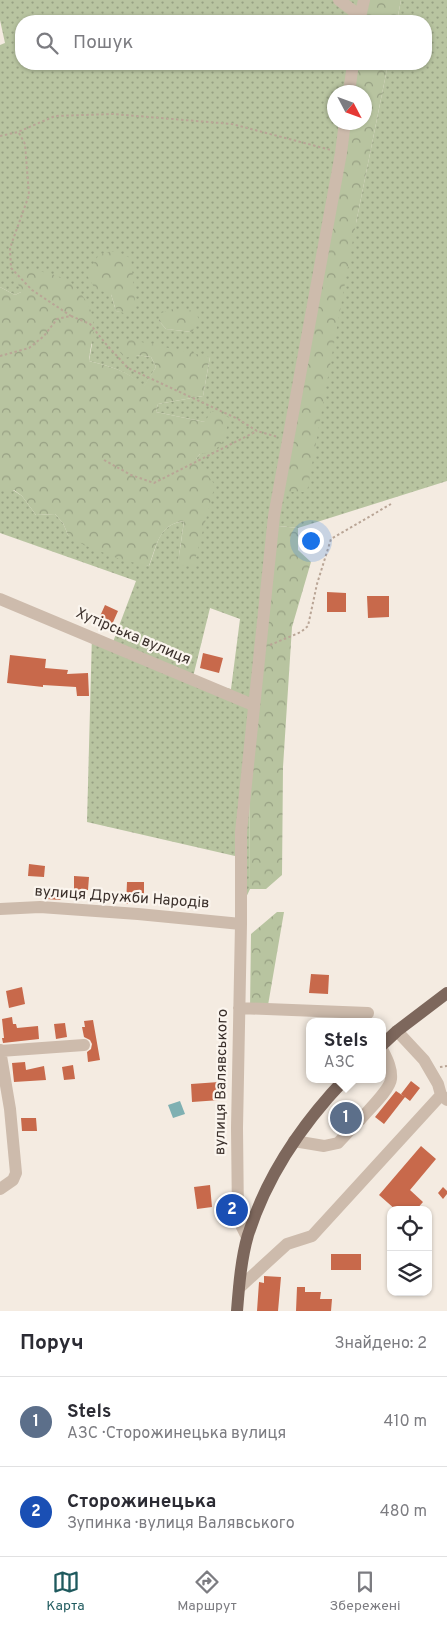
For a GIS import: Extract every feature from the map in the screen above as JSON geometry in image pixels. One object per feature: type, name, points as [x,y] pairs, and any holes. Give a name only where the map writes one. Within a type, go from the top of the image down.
[{"type":"main road","points":[[386,1041],[447,993]]},
{"type":"main road","points":[[237,1311],[238,1288],[247,1237],[270,1180],[294,1141],[325,1100],[341,1083]]},
{"type":"street","points":[[339,0],[355,15]]},
{"type":"street","points":[[360,15],[364,0]]},
{"type":"street","points":[[350,85],[352,70]]},
{"type":"street","name":"вулиця Валявського","points":[[247,1237],[238,1219],[237,1128],[241,832],[274,516],[344,130]]},
{"type":"street","name":"Хутірська вулиця","points":[[0,599],[253,705]]},
{"type":"street","name":"вулиця Дружби Народів","points":[[0,909],[40,906],[241,924]]},
{"type":"street","points":[[239,1008],[368,1013]]},
{"type":"street","points":[[238,1288],[287,1244],[312,1236],[444,1098],[424,1060],[397,1031]]},
{"type":"street","points":[[0,1189],[13,1180],[16,1173],[10,1109],[0,1051],[84,1045]]},
{"type":"street","points":[[294,1141],[324,1146],[338,1143],[391,1081],[389,1064],[386,1058]]},
{"type":"path","points":[[0,136],[18,132],[55,116],[113,114],[232,124],[341,153]]},
{"type":"path","points":[[18,132],[25,144],[29,195],[10,248],[11,268],[32,290],[71,316],[90,324],[128,368],[238,419],[257,430],[287,440]]},
{"type":"path","points":[[0,356],[29,348],[44,336],[57,320],[71,316]]},
{"type":"path","points":[[104,460],[131,475],[154,483],[257,430]]},
{"type":"path","points":[[259,650],[301,632],[308,626],[317,584],[331,539],[391,504]]},
{"type":"green space","points":[[0,0],[367,0],[364,15],[15,15],[15,70],[354,70],[350,85],[327,85],[327,130],[345,130],[356,223],[387,70],[432,70],[432,15],[398,15],[401,0],[447,0],[447,481],[298,528],[270,525],[249,715],[250,889],[237,917],[235,856],[87,822],[92,634],[113,642],[136,581],[0,533],[0,490],[13,490],[22,496],[36,515],[55,514],[63,523],[68,535],[149,566],[163,531],[175,523],[184,521],[178,563],[196,459],[200,454],[205,422],[156,412],[158,404],[203,396],[210,357],[136,355],[151,357],[156,367],[144,387],[132,377],[118,370],[89,361],[92,344],[21,292],[15,295],[0,287],[0,45],[5,43],[0,20]],"holes":[[[111,294],[128,313],[116,311]],[[159,321],[192,332],[166,329]],[[210,608],[240,619],[231,689],[206,683],[193,677]]]},
{"type":"green space","points":[[367,0],[401,0],[398,15],[364,15]]},
{"type":"green space","points":[[354,70],[387,70],[356,223],[307,492],[284,492],[343,130],[372,130],[372,85],[350,85]]},
{"type":"green space","points":[[111,251],[131,258],[135,302],[128,314],[116,311],[111,294],[95,289],[87,275],[98,256]]},
{"type":"green space","points":[[22,269],[63,278],[71,283],[82,296],[91,310],[93,320],[89,361],[132,376],[144,386],[156,367],[151,357],[136,355],[125,358],[119,351],[121,341],[132,340],[210,357],[203,396],[158,404],[156,412],[205,422],[211,411],[230,418],[222,443],[213,452],[200,454],[196,459],[215,485],[194,564],[186,566],[178,564],[184,521],[169,526],[164,531],[157,543],[149,566],[122,560],[84,545],[68,535],[63,523],[55,514],[36,515],[22,496],[14,490],[0,490],[0,287],[15,295],[21,292],[16,278]]},
{"type":"green space","points":[[173,309],[196,311],[199,321],[192,332],[166,329],[159,321],[161,313]]},
{"type":"green space","points":[[269,525],[298,528],[298,550],[311,562],[292,627],[283,767],[282,875],[266,889],[250,889],[249,715]]},
{"type":"green space","points":[[277,912],[284,912],[267,1011],[250,1010],[251,934]]},
{"type":"water","points":[[180,1101],[185,1114],[173,1118],[168,1105]]},
{"type":"building","points":[[327,592],[346,593],[346,612],[327,612]]},
{"type":"building","points":[[367,596],[389,596],[389,617],[368,618]]},
{"type":"building","points":[[105,605],[118,611],[110,629],[97,623]]},
{"type":"building","points":[[203,653],[223,658],[219,673],[200,668]]},
{"type":"building","points":[[10,655],[46,659],[45,668],[68,670],[67,674],[88,673],[89,696],[77,696],[76,687],[43,685],[43,687],[7,683]]},
{"type":"building","points":[[29,864],[45,866],[44,877],[28,876]]},
{"type":"building","points":[[74,876],[89,877],[88,890],[74,890]]},
{"type":"building","points":[[127,882],[144,882],[144,904],[126,904]]},
{"type":"building","points":[[45,891],[61,891],[61,900],[46,899]]},
{"type":"building","points":[[311,974],[329,975],[328,994],[309,993]]},
{"type":"building","points":[[22,987],[25,1004],[9,1008],[6,991]]},
{"type":"building","points":[[12,1017],[13,1024],[16,1024],[17,1028],[38,1026],[39,1039],[3,1043],[2,1019]]},
{"type":"building","points":[[93,1020],[100,1060],[88,1062],[87,1052],[91,1049],[92,1044],[90,1040],[84,1037],[82,1027],[85,1027],[84,1021]]},
{"type":"building","points":[[65,1023],[67,1037],[56,1039],[54,1024]]},
{"type":"building","points":[[25,1062],[26,1070],[44,1066],[46,1080],[14,1082],[12,1063]]},
{"type":"building","points":[[73,1065],[75,1079],[64,1080],[62,1067]]},
{"type":"building","points":[[411,1081],[420,1088],[410,1101],[401,1094]]},
{"type":"building","points":[[219,1082],[220,1100],[192,1102],[191,1084]]},
{"type":"building","points":[[396,1091],[405,1097],[384,1124],[375,1117]]},
{"type":"building","points":[[347,1102],[354,1108],[351,1112],[354,1115],[352,1120],[346,1123],[343,1120],[339,1123],[333,1117]]},
{"type":"building","points":[[21,1118],[36,1118],[37,1131],[22,1131]]},
{"type":"building","points":[[421,1146],[436,1159],[410,1190],[423,1202],[420,1206],[391,1206],[379,1195]]},
{"type":"building","points":[[210,1185],[212,1207],[197,1209],[194,1187]]},
{"type":"building","points":[[443,1187],[447,1194],[443,1199],[438,1193]]},
{"type":"building","points":[[331,1254],[361,1254],[361,1270],[331,1270]]},
{"type":"building","points":[[264,1276],[281,1277],[278,1311],[257,1311],[259,1282],[264,1283]]},
{"type":"building","points":[[297,1287],[305,1287],[305,1292],[321,1292],[320,1299],[332,1299],[331,1311],[296,1311]]},
{"type":"place","name":"Stels","points":[[346,1118]]},
{"type":"place","name":"Сторожинецька","points":[[232,1210]]}]
